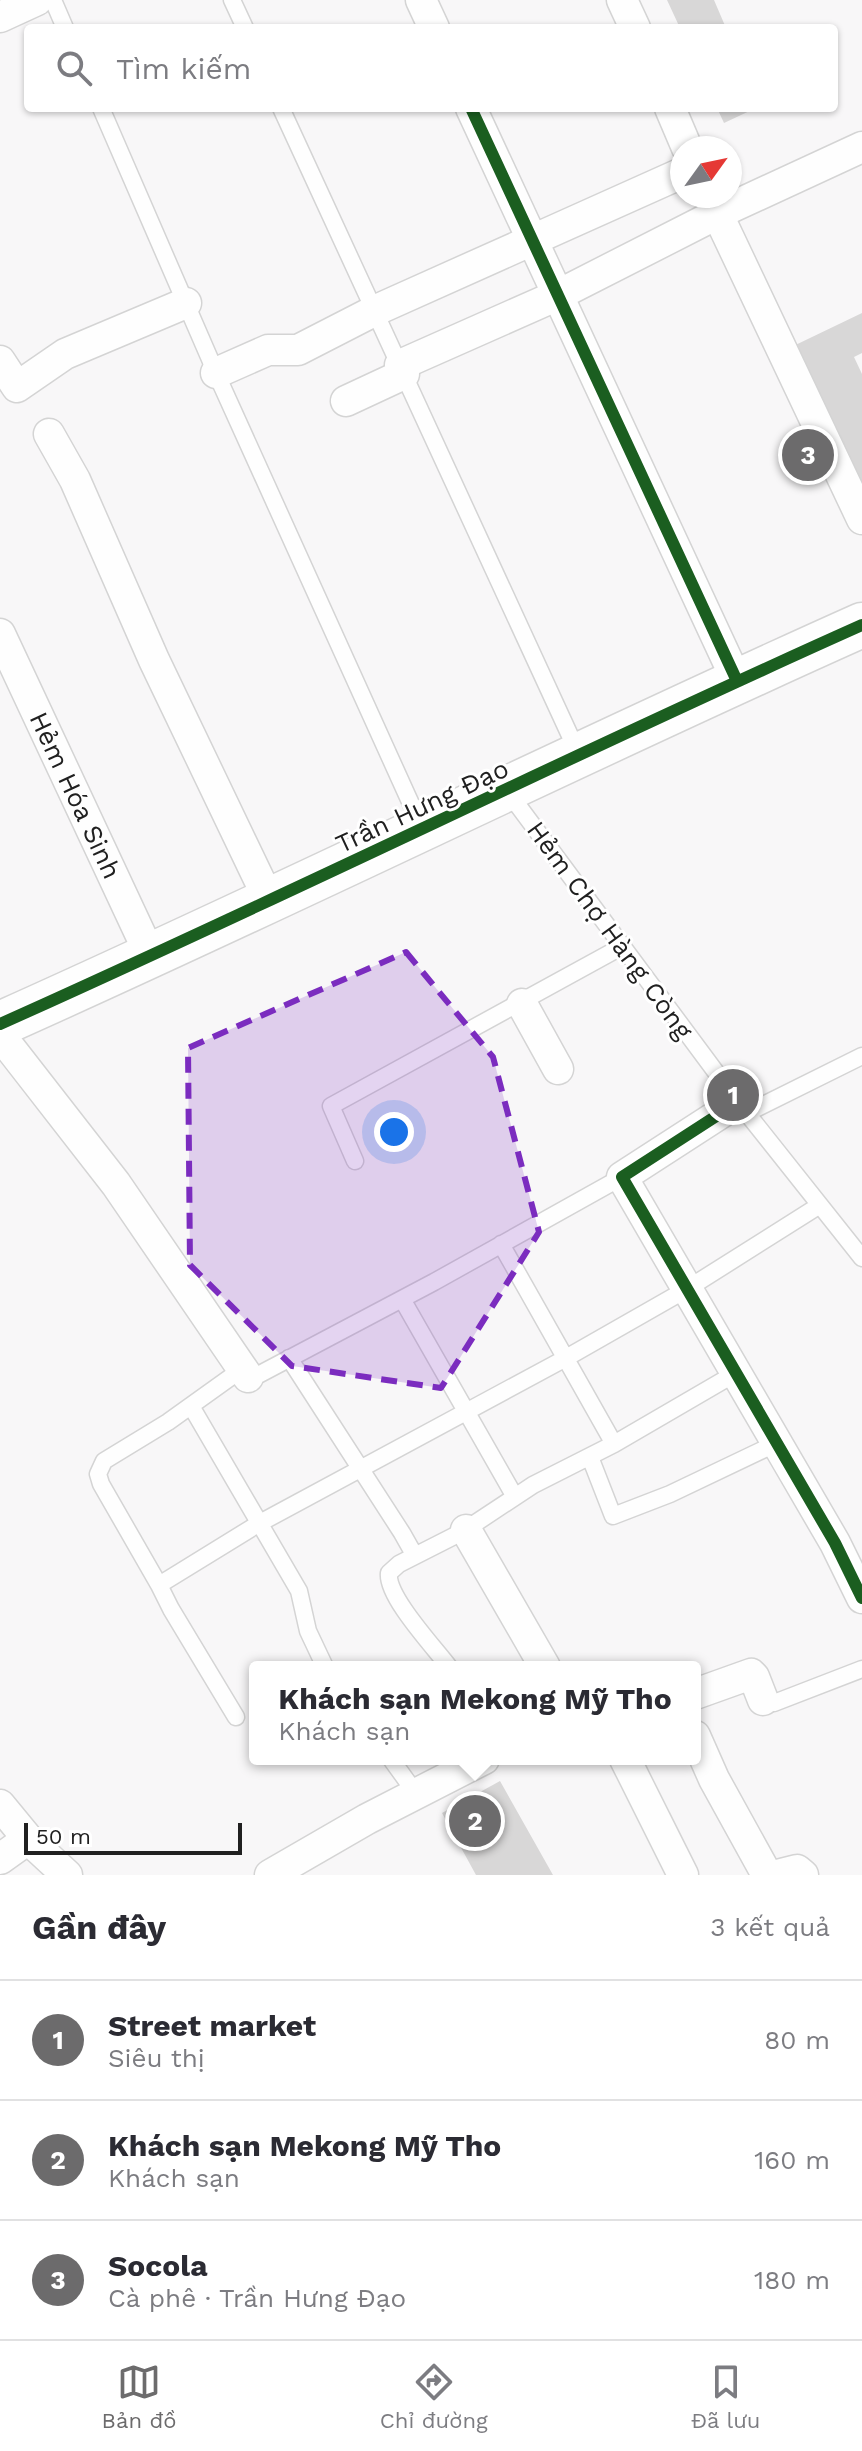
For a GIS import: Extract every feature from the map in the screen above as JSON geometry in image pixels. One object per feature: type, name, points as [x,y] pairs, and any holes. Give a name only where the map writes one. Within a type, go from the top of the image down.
[{"type":"street","points":[[0,17],[37,0]]},
{"type":"street","points":[[421,0],[432,24]]},
{"type":"street","points":[[622,0],[633,24]]},
{"type":"street","points":[[473,112],[737,681]]},
{"type":"street","points":[[672,112],[682,136]]},
{"type":"street","points":[[742,194],[862,147]]},
{"type":"street","points":[[216,373],[268,350],[298,350],[374,311],[670,178]]},
{"type":"street","points":[[346,401],[402,370],[558,295],[708,208]]},
{"type":"street","points":[[714,208],[862,519]]},
{"type":"street","points":[[0,361],[17,387],[65,354],[186,303]]},
{"type":"street","points":[[49,434],[75,480],[154,660],[269,900]]},
{"type":"street","name":"Trần Hưng Đạo","points":[[0,1024],[151,957],[862,625]]},
{"type":"street","name":"Hẻm Hóa Sinh","points":[[0,634],[151,957]]},
{"type":"street","points":[[522,1004],[558,1069]]},
{"type":"street","points":[[0,1035],[116,1184],[245,1373]]},
{"type":"street","points":[[742,1108],[622,1177],[835,1543],[862,1598]]},
{"type":"street","points":[[466,1530],[542,1661]]},
{"type":"street","points":[[701,1692],[751,1674],[763,1700]]},
{"type":"street","points":[[701,1750],[767,1875]]},
{"type":"street","points":[[270,1875],[367,1819],[473,1765]]},
{"type":"street","points":[[628,1765],[683,1875]]},
{"type":"street","points":[[0,1805],[28,1839],[67,1875]]},
{"type":"street","points":[[0,1859],[28,1839]]},
{"type":"street","points":[[777,1875],[797,1870],[803,1875]]},
{"type":"lane","points":[[53,0],[63,24]]},
{"type":"lane","points":[[232,0],[243,24]]},
{"type":"lane","points":[[103,112],[216,373],[423,830]]},
{"type":"lane","points":[[283,112],[580,757]]},
{"type":"lane","name":"Hẻm Chợ Hàng Còng","points":[[507,791],[742,1108],[862,1258]]},
{"type":"lane","points":[[355,1161],[331,1106],[621,947]]},
{"type":"lane","points":[[742,1108],[862,1056]]},
{"type":"lane","points":[[236,1717],[101,1484],[98,1474],[104,1461],[245,1373],[260,1374],[622,1177]]},
{"type":"lane","points":[[159,1585],[258,1524],[687,1289],[820,1205]]},
{"type":"lane","points":[[501,1244],[614,1444]]},
{"type":"lane","points":[[402,1299],[515,1497]]},
{"type":"lane","points":[[289,1358],[415,1556]]},
{"type":"lane","points":[[444,1661],[405,1610],[388,1581],[389,1573],[466,1530],[515,1497],[736,1373]]},
{"type":"lane","points":[[191,1406],[299,1591],[308,1631],[322,1661]]},
{"type":"lane","points":[[590,1457],[613,1516],[670,1494],[777,1443]]},
{"type":"lane","points":[[763,1700],[774,1703],[862,1669]]},
{"type":"lane","points":[[395,1765],[417,1795]]},
{"type":"highlighted area","points":[[406,952],[493,1057],[539,1232],[441,1388],[292,1366],[190,1265],[188,1048]]},
{"type":"building","points":[[667,0],[714,0],[724,24],[678,24]]},
{"type":"building","points":[[719,112],[747,112],[724,123]]},
{"type":"building","points":[[862,313],[862,353],[854,357],[862,374],[862,511],[785,350]]},
{"type":"building","points":[[500,1781],[553,1875],[476,1875],[442,1813]]},
{"type":"cycle path","points":[[473,112],[737,681]]},
{"type":"cycle path","points":[[0,1024],[862,625]]},
{"type":"cycle path","points":[[738,1102],[622,1177],[835,1543],[862,1598]]},
{"type":"place","name":"Socola","points":[[808,455]]},
{"type":"place","name":"Street market","points":[[733,1095]]},
{"type":"place","name":"Khách sạn Mekong Mỹ Tho","points":[[475,1821]]}]
